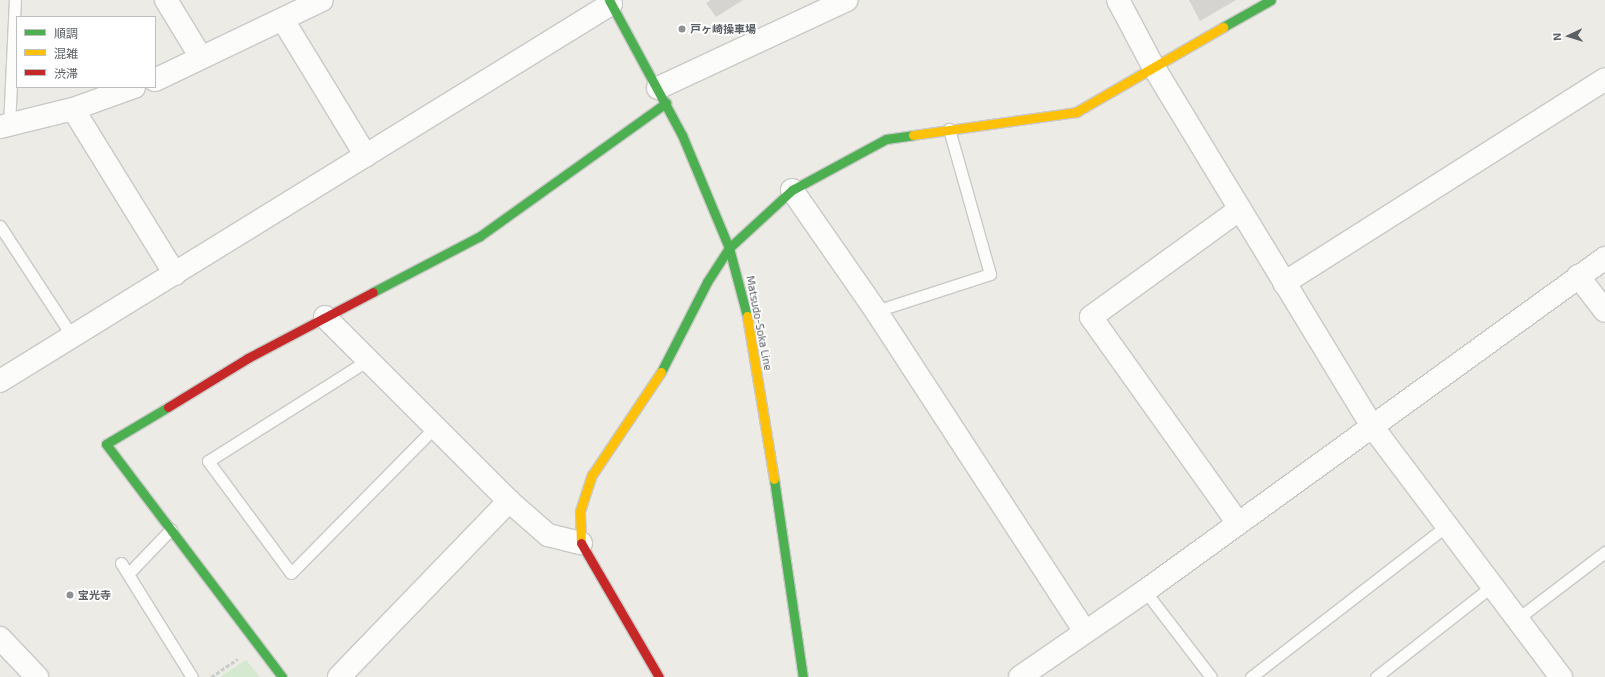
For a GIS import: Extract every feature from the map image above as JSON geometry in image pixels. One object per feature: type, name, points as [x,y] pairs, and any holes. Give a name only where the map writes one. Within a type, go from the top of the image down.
[{"type":"street","points":[[166,0],[200,56]]},
{"type":"street","points":[[282,677],[106,444],[248,358],[480,236],[662,96],[847,0]]},
{"type":"street","points":[[1118,0],[1153,66],[1371,425],[1446,527],[1517,619],[1554,675]]},
{"type":"street","points":[[659,677],[581,543],[580,511],[592,475],[660,375],[707,282],[730,248],[792,190],[886,139],[1076,112],[1153,66],[1271,0]]},
{"type":"street","points":[[156,79],[200,56],[283,20],[314,2]]},
{"type":"street","points":[[0,381],[366,156],[610,2]]},
{"type":"street","name":"Matsudo-Soka Line","points":[[610,2],[662,96],[706,189],[730,248],[743,297],[763,407],[803,677]]},
{"type":"street","points":[[283,20],[366,156]]},
{"type":"street","points":[[1284,283],[1605,78]]},
{"type":"street","points":[[5,127],[73,109],[131,88]]},
{"type":"street","points":[[73,109],[175,274]]},
{"type":"street","points":[[792,190],[876,311],[1085,631]]},
{"type":"street","points":[[1238,523],[1091,317],[1240,209]]},
{"type":"street","points":[[1020,677],[1145,591],[1371,425],[1605,258]]},
{"type":"street","points":[[1578,276],[1605,311]]},
{"type":"street","points":[[325,317],[509,501],[548,535],[581,543]]},
{"type":"street","points":[[339,677],[509,501]]},
{"type":"street","points":[[0,638],[37,677]]},
{"type":"lane","points":[[5,127],[15,0]]},
{"type":"lane","points":[[876,311],[990,274],[949,129]]},
{"type":"lane","points":[[0,226],[72,336]]},
{"type":"lane","points":[[368,360],[208,461],[291,573],[435,427]]},
{"type":"lane","points":[[1251,677],[1446,527]]},
{"type":"lane","points":[[128,574],[170,530]]},
{"type":"lane","points":[[1517,619],[1605,552]]},
{"type":"lane","points":[[121,563],[192,677]]},
{"type":"lane","points":[[1376,677],[1492,586]]},
{"type":"lane","points":[[1145,591],[1210,677]]},
{"type":"path","points":[[210,677],[258,646]]},
{"type":"green space","points":[[246,660],[260,677],[220,677]]},
{"type":"building","points":[[711,0],[743,0],[716,17],[706,3]]},
{"type":"building","points":[[1189,0],[1236,0],[1200,21]]},
{"type":"traffic: fast","points":[[609,0],[682,135],[729,248],[747,316]]},
{"type":"traffic: fast","points":[[1223,27],[1271,0]]},
{"type":"traffic: fast","points":[[373,292],[480,236],[666,103]]},
{"type":"traffic: fast","points":[[661,372],[707,282],[729,248],[792,190],[886,139],[913,135]]},
{"type":"traffic: fast","points":[[168,407],[106,444],[282,677]]},
{"type":"traffic: fast","points":[[774,479],[803,677]]},
{"type":"traffic: slow","points":[[913,135],[1076,112],[1223,27]]},
{"type":"traffic: slow","points":[[747,316],[774,479]]},
{"type":"traffic: slow","points":[[581,543],[580,511],[592,475],[661,372]]},
{"type":"traffic: jam","points":[[168,407],[248,358],[373,292]]},
{"type":"traffic: jam","points":[[581,543],[659,677]]},
{"type":"place","name":"戸ヶ崎操車場","points":[[682,29]]},
{"type":"place","name":"宝光寺","points":[[70,595]]}]
